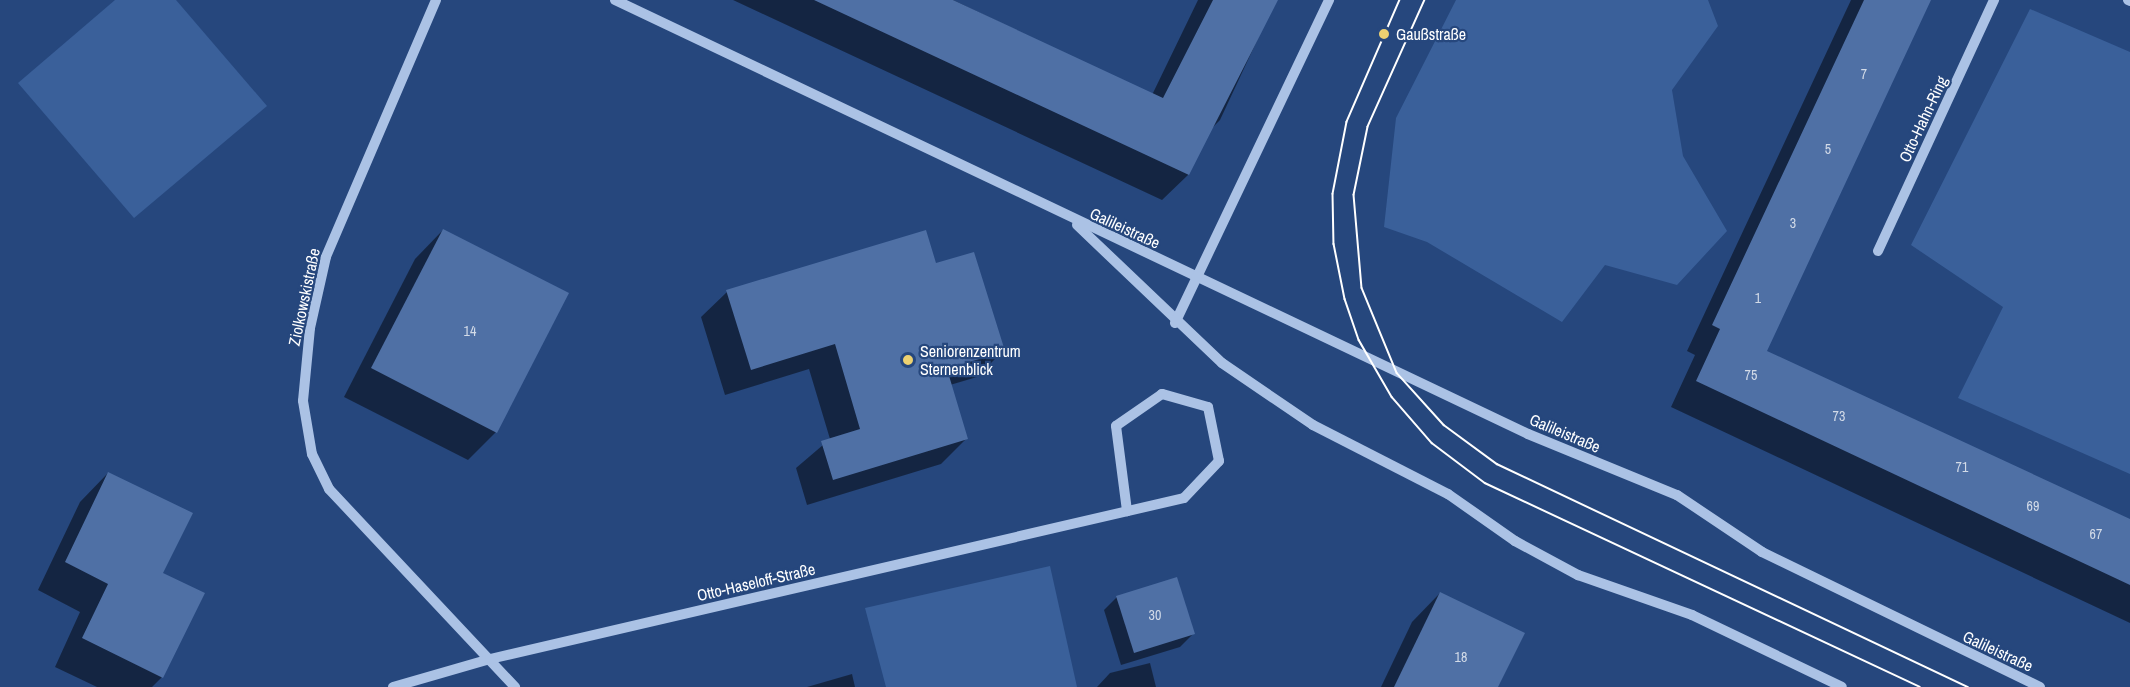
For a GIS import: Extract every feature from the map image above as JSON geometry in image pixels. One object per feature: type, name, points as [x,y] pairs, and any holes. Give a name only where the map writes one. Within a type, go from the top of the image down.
[{"type":"street","name":"Ziolkowskistraße","points":[[436,0],[326,256],[310,328],[303,401],[312,454],[329,489],[515,687]]},
{"type":"street","name":"Galileistraße","points":[[615,0],[1071,219],[1552,445],[1677,495],[1762,552],[2040,687]]},
{"type":"street","points":[[1175,323],[1198,279],[1329,0]]},
{"type":"street","name":"Otto-Hahn-Ring","points":[[1878,251],[1994,0]]},
{"type":"street","name":"Galileistraße","points":[[1071,219],[1175,323],[1281,405],[1448,494],[1540,556],[1601,585],[1692,615],[1842,687]]},
{"type":"street","name":"Otto-Haseloff-Straße","points":[[393,687],[490,659],[1184,498],[1219,461],[1208,407],[1162,394],[1116,426],[1127,511]]},
{"type":"shaded area","points":[[115,0],[176,0],[267,106],[134,218],[18,83]]},
{"type":"shaded area","points":[[1456,0],[1708,0],[1718,26],[1672,90],[1683,156],[1727,231],[1677,285],[1605,265],[1562,322],[1427,242],[1384,227],[1396,118]]},
{"type":"shaded area","points":[[2030,9],[2130,52],[2130,474],[1958,398],[2003,307],[1911,245]]},
{"type":"shaded area","points":[[1050,566],[1077,687],[886,687],[865,608]]},
{"type":"building","points":[[814,0],[953,0],[1163,98],[1213,0],[1278,0],[1189,175]]},
{"type":"building","points":[[1864,0],[1931,0],[1767,351],[2130,519],[2130,585],[1696,381],[1720,329],[1712,325]]},
{"type":"building","points":[[443,229],[569,293],[497,433],[371,368]]},
{"type":"building","name":"Seniorenzentrum Sternenblick","points":[[926,230],[936,263],[974,252],[1005,351],[947,369],[968,439],[833,480],[821,441],[860,429],[835,344],[751,370],[726,290]]},
{"type":"building","points":[[108,472],[193,513],[163,573],[205,593],[163,678],[82,638],[108,584],[65,562]]},
{"type":"building","points":[[1177,577],[1195,634],[1134,653],[1116,596]]},
{"type":"building","points":[[1440,592],[1525,633],[1498,687],[1394,687]]},
{"type":"tram line","points":[[1400,0],[1347,122],[1333,194],[1334,244],[1345,299],[1359,340],[1392,397],[1432,443],[1485,483],[1920,687]]},
{"type":"tram line","points":[[1425,0],[1368,127],[1354,195],[1362,288],[1397,373],[1444,425],[1497,464],[1968,687]]},
{"type":"place","name":"Gaußstraße","points":[[1384,34]]},
{"type":"place","name":"Seniorenzentrum Sternenblick","points":[[908,360]]}]
